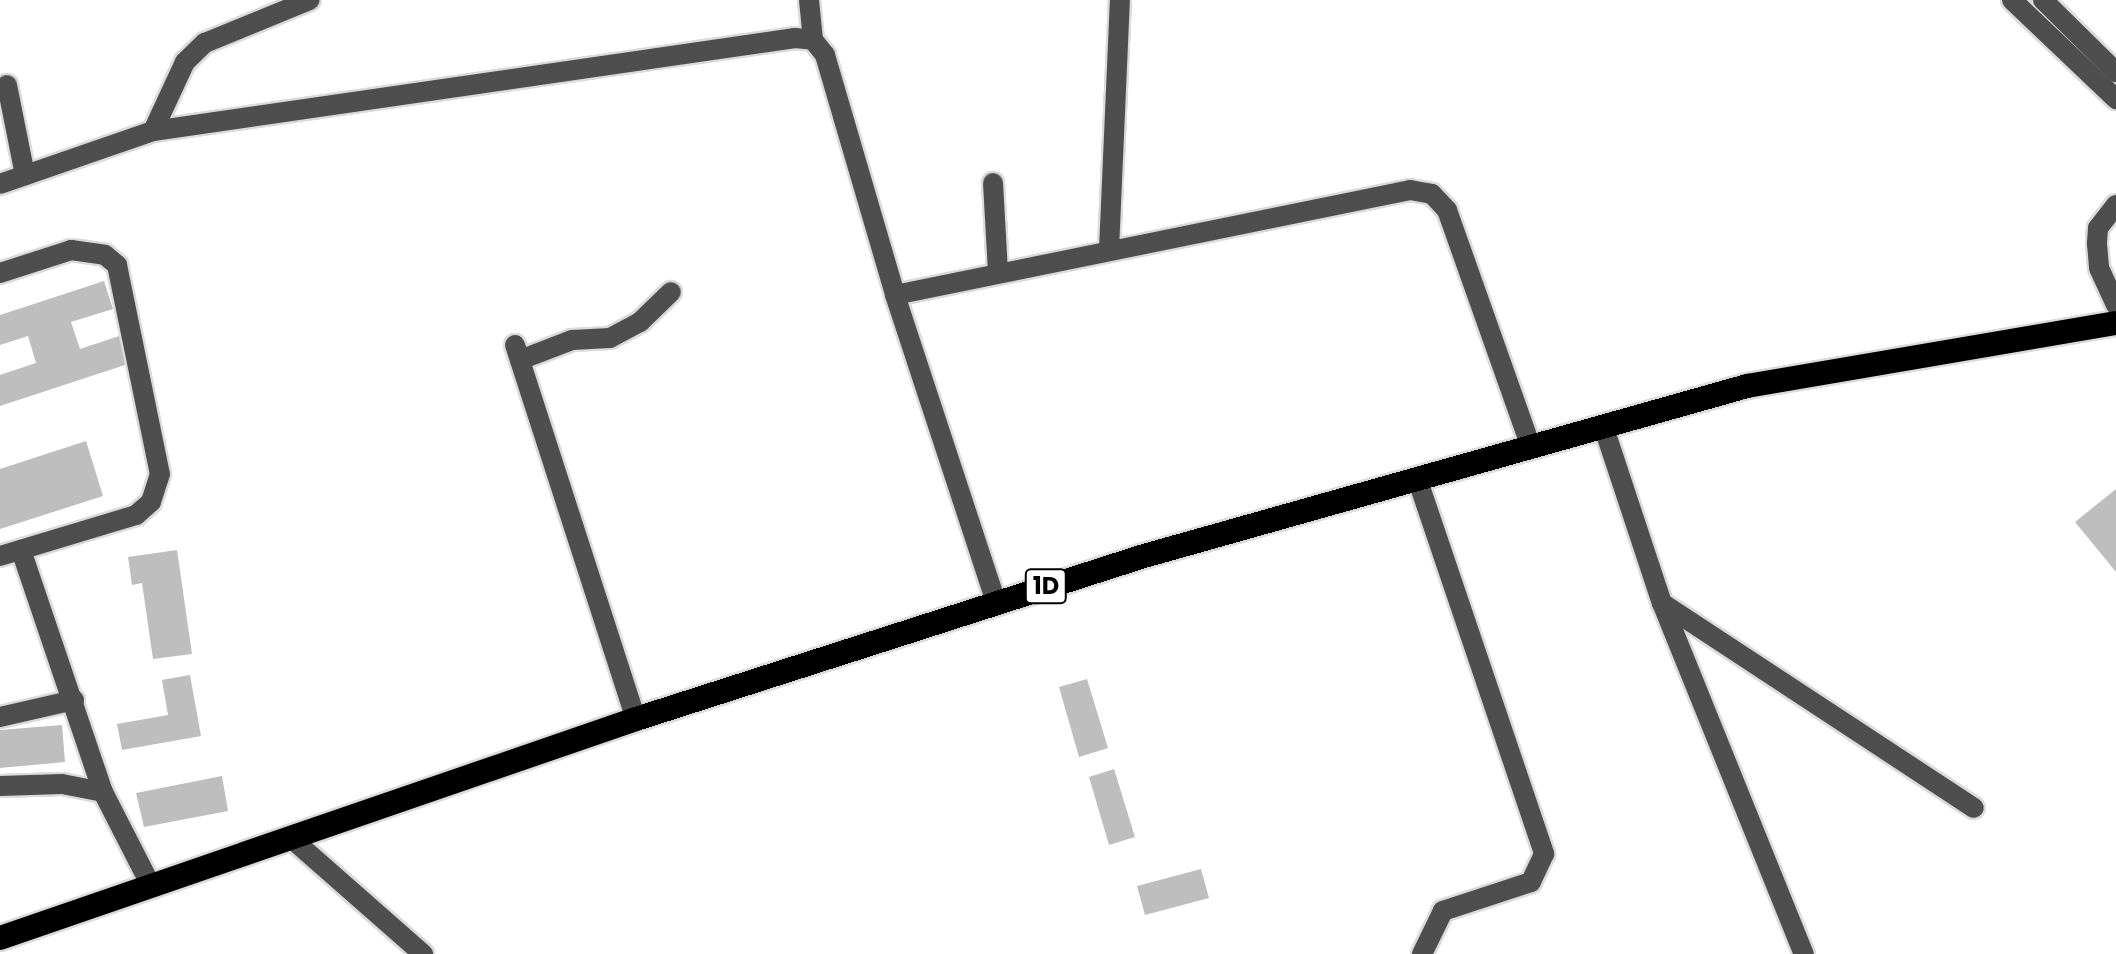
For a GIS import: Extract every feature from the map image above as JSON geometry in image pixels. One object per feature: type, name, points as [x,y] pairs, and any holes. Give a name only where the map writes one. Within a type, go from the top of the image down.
[{"type":"highway","name":"1D","points":[[0,938],[636,719],[996,602],[1530,445],[1747,386],[2116,323]]},
{"type":"street","points":[[153,131],[185,62],[205,43],[310,0]]},
{"type":"street","points":[[809,0],[813,40],[825,55],[895,295],[996,602]]},
{"type":"street","points":[[1109,250],[1120,0]]},
{"type":"street","points":[[2012,0],[2116,99]]},
{"type":"street","points":[[2043,0],[2114,67]]},
{"type":"street","points":[[0,184],[153,131],[795,38],[813,40]]},
{"type":"street","points":[[7,85],[25,175]]},
{"type":"street","points":[[993,183],[998,273]]},
{"type":"street","points":[[895,295],[1410,190],[1432,194],[1447,210],[1530,445]]},
{"type":"street","points":[[2116,205],[2098,228],[2097,244],[2099,268],[2116,305]]},
{"type":"street","points":[[0,273],[71,250],[105,255],[117,265],[160,474],[151,502],[136,515],[0,556]]},
{"type":"street","points":[[636,719],[518,352],[572,340],[610,338],[640,322],[671,292]]},
{"type":"street","points":[[1603,425],[1662,603],[1804,954]]},
{"type":"street","points":[[1417,478],[1544,854],[1531,882],[1443,911],[1422,954]]},
{"type":"street","points":[[21,550],[103,792],[150,884]]},
{"type":"street","points":[[1662,603],[1974,808]]},
{"type":"street","points":[[0,717],[74,700]]},
{"type":"street","points":[[0,786],[62,784],[103,792]]},
{"type":"street","points":[[291,838],[423,954]]},
{"type":"building","points":[[104,281],[113,309],[71,322],[80,349],[122,335],[131,363],[0,406],[0,375],[36,363],[28,336],[0,345],[0,315]]},
{"type":"building","points":[[86,441],[103,496],[0,529],[0,469]]},
{"type":"building","points":[[2116,489],[2116,572],[2075,522]]},
{"type":"building","points":[[177,550],[192,654],[153,659],[142,583],[132,585],[128,557]]},
{"type":"building","points":[[190,675],[201,736],[122,750],[117,724],[168,715],[162,680]]},
{"type":"building","points":[[1087,679],[1108,748],[1079,757],[1059,687]]},
{"type":"building","points":[[62,725],[65,762],[0,768],[0,730]]},
{"type":"building","points":[[1114,769],[1135,837],[1109,845],[1089,777]]},
{"type":"building","points":[[222,776],[228,811],[144,827],[136,793]]},
{"type":"building","points":[[1201,869],[1209,898],[1145,915],[1137,886]]}]
